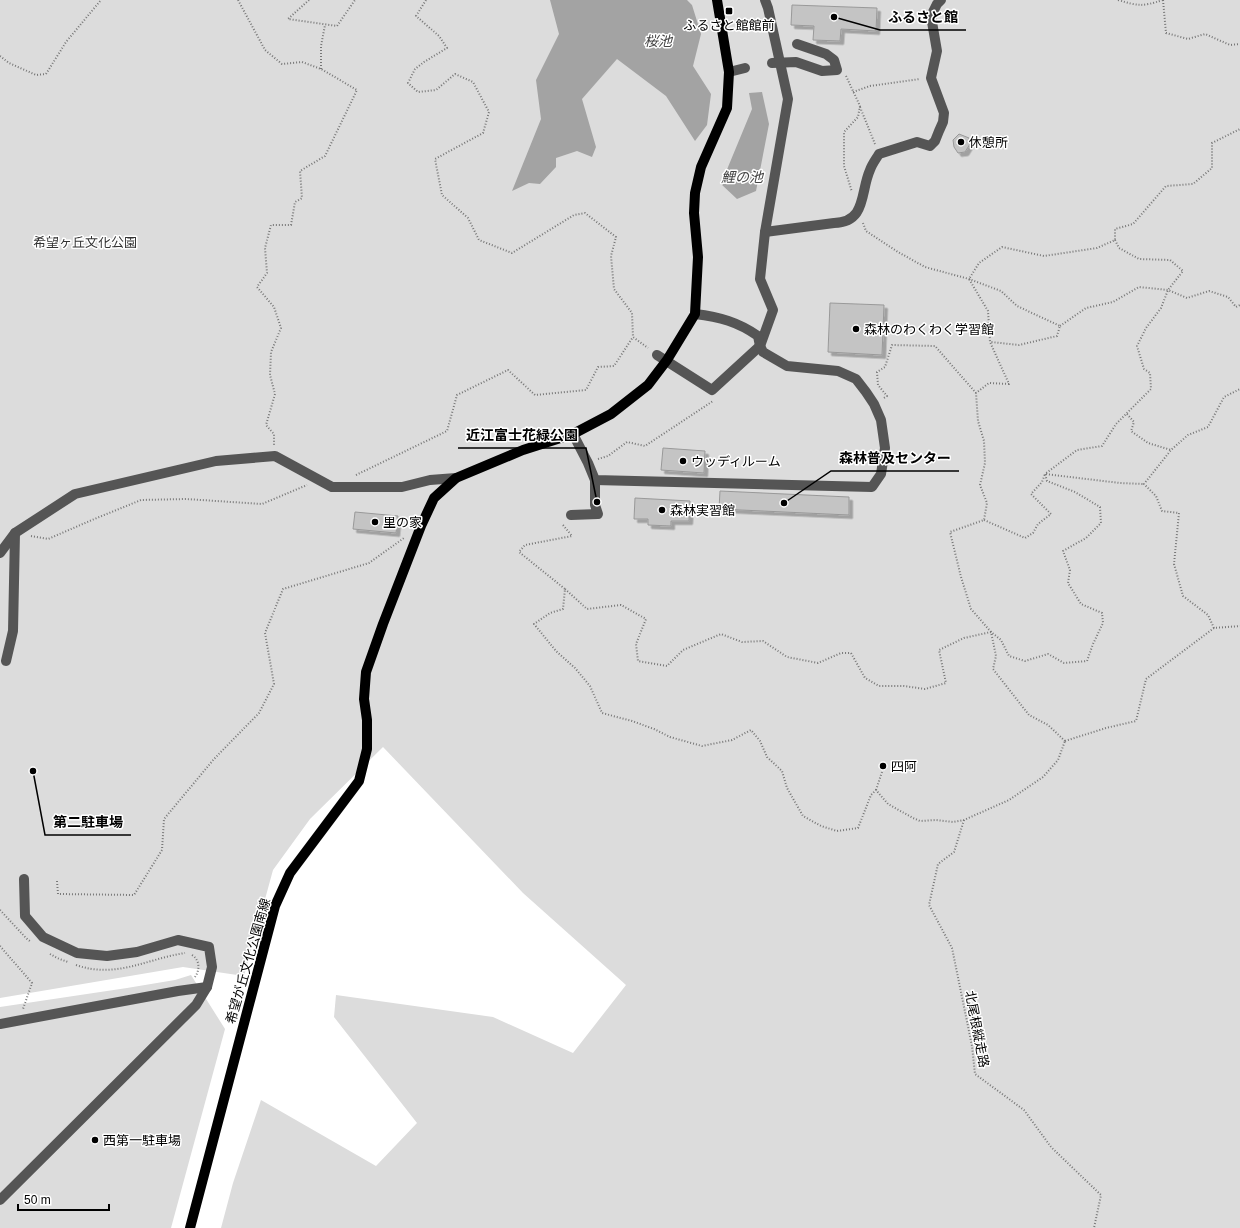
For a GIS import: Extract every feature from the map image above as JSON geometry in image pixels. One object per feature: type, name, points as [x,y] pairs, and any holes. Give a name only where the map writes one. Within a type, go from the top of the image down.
[{"type":"main road","name":"希望が丘文化公園南線","points":[[190,1228],[275,906],[290,873],[359,781],[367,749],[364,699],[366,672],[382,624],[421,526],[434,498],[456,478],[523,450],[573,434],[611,414],[648,385],[668,360],[695,314],[698,257],[694,213],[695,192],[701,167],[727,108],[729,72],[717,0]]},
{"type":"lane","points":[[657,355],[712,390],[760,346],[773,310],[760,279],[765,232],[788,99],[775,63],[768,8],[764,0]]},
{"type":"lane","points":[[765,232],[834,222],[844,222],[858,211],[870,170],[879,154],[917,142],[930,146],[935,141],[943,122],[944,113],[931,78],[937,51],[931,16],[937,4],[941,0]]},
{"type":"lane","points":[[775,63],[796,62],[822,72],[837,70],[834,60],[826,54],[797,44]]},
{"type":"lane","points":[[729,72],[745,68]]},
{"type":"lane","points":[[595,480],[872,487],[881,474],[885,448],[881,420],[874,404],[856,379],[838,370],[787,366],[763,352],[758,336],[733,322],[695,314]]},
{"type":"lane","points":[[571,515],[598,514],[595,505],[595,480],[573,434]]},
{"type":"lane","points":[[0,553],[15,533],[75,494],[216,461],[274,456],[332,487],[402,486],[430,480],[456,478]]},
{"type":"lane","points":[[6,661],[13,631],[15,533]]},
{"type":"lane","points":[[0,1200],[196,1005],[207,987],[212,968],[209,947],[178,940],[137,952],[107,956],[77,953],[43,937],[25,916],[24,879]]},
{"type":"lane","points":[[0,1024],[207,987]]},
{"type":"path","points":[[0,56],[9,63],[36,75],[46,74],[66,42],[101,0]]},
{"type":"path","points":[[238,0],[265,50],[282,64],[302,62],[321,69],[357,90],[325,156],[300,171],[302,198],[295,202],[291,225],[271,225],[265,248],[267,273],[257,287],[274,307],[281,328],[271,352],[270,375],[274,394],[266,425],[274,434],[274,456]]},
{"type":"path","points":[[309,0],[288,19],[337,26],[355,0]]},
{"type":"path","points":[[352,477],[447,431],[457,395],[508,370],[535,395],[586,390],[598,367],[614,366],[633,337],[632,313],[614,289],[611,256],[616,237],[585,213],[574,215],[512,252],[479,240],[468,218],[442,195],[435,160],[483,132],[489,112],[473,82],[455,74],[436,90],[418,92],[408,83],[415,70],[424,62],[447,48],[439,36],[416,16],[426,0]]},
{"type":"path","points":[[1118,0],[1138,5],[1147,5],[1163,0],[1166,33],[1188,39],[1205,34],[1230,45],[1240,44]]},
{"type":"path","points":[[321,69],[321,46],[325,25]]},
{"type":"path","points":[[837,70],[845,76],[860,106],[879,154]]},
{"type":"path","points":[[853,92],[870,86],[931,78]]},
{"type":"path","points":[[860,106],[858,117],[844,132],[844,166],[866,231],[898,252],[925,267],[969,279],[1001,291],[1017,306],[1060,326]]},
{"type":"path","points":[[1045,474],[1047,481],[1075,492],[1100,507],[1101,523],[1086,538],[1063,551],[1070,570],[1068,583],[1081,604],[1102,613],[1103,623],[1093,644],[1087,662],[1064,662],[1048,654],[1025,661],[1009,656],[1001,640],[991,632],[971,609],[961,577],[950,532],[984,520],[1025,538],[1033,533],[1038,524],[1051,514],[1031,494],[1042,482],[1045,474],[1077,450],[1102,446],[1116,424],[1151,389],[1150,373],[1144,368],[1137,346],[1146,328],[1161,308],[1168,290],[1183,271],[1170,260],[1139,259],[1119,248],[1115,240],[1115,229],[1133,224],[1166,186],[1193,184],[1212,168],[1212,143],[1240,129]]},
{"type":"path","points":[[969,279],[979,263],[1002,247],[1044,256],[1097,248],[1115,240]]},
{"type":"path","points":[[969,279],[988,311],[990,342],[1009,384],[989,383],[976,393]]},
{"type":"path","points":[[990,342],[1019,345],[1057,336],[1060,326],[1086,308],[1113,302],[1139,287],[1168,290],[1187,298],[1209,291],[1228,296],[1236,307],[1240,305]]},
{"type":"path","points":[[633,337],[657,355]]},
{"type":"path","points":[[874,404],[887,396],[878,385],[877,372],[885,367],[892,345],[935,346],[976,393],[978,421],[984,441],[985,463],[980,485],[987,503],[984,520]]},
{"type":"path","points":[[1144,484],[1171,450],[1188,435],[1208,426],[1224,397],[1240,389]]},
{"type":"path","points":[[588,463],[608,456],[627,442],[645,446],[716,399]]},
{"type":"path","points":[[1127,414],[1134,422],[1131,431],[1148,442],[1171,450]]},
{"type":"path","points":[[1045,474],[1120,484],[1144,484],[1156,496],[1162,511],[1179,513],[1174,564],[1183,596],[1208,615],[1214,628]]},
{"type":"path","points":[[15,533],[48,539],[142,500],[186,500],[262,504],[319,480]]},
{"type":"path","points":[[563,525],[572,536],[525,544],[519,552],[587,609],[621,605],[646,619],[636,644],[638,661],[667,666],[683,650],[721,634],[742,642],[764,641],[787,657],[818,663],[841,653],[851,653],[864,678],[879,686],[904,686],[925,689],[946,683],[939,650],[964,638],[991,632]]},
{"type":"path","points":[[57,881],[58,894],[134,895],[162,850],[164,819],[214,759],[259,713],[274,684],[264,632],[283,589],[369,563],[421,526]]},
{"type":"path","points":[[565,589],[563,609],[550,613],[534,624],[556,651],[575,668],[590,686],[602,713],[632,721],[670,736],[702,746],[732,740],[752,730],[760,741],[767,757],[782,771],[787,788],[803,816],[820,826],[837,831],[858,828],[871,795],[876,790],[883,769]]},
{"type":"path","points":[[1065,741],[1106,728],[1136,721],[1146,678],[1214,628],[1240,626]]},
{"type":"path","points":[[991,632],[996,656],[993,669],[1029,715],[1048,725],[1065,741]]},
{"type":"path","points":[[876,790],[888,804],[920,821],[936,820],[953,822],[964,820],[1009,800],[1043,778],[1058,760],[1065,741]]},
{"type":"path","name":"北尾根縦走路","points":[[964,820],[954,852],[938,864],[929,905],[952,948],[972,1046],[975,1074],[1024,1110],[1051,1147],[1101,1195],[1094,1228]]},
{"type":"path","points":[[0,910],[26,938],[32,942]]},
{"type":"path","points":[[0,946],[32,984],[22,1012],[30,1010]]},
{"type":"path","points":[[44,950],[57,958],[85,968],[110,971],[137,966],[167,956],[188,953],[196,957],[199,965],[197,974],[192,980]]},
{"type":"green space","name":"希望ヶ丘文化公園","points":[[0,0],[1240,0],[1240,1228],[221,1228],[233,1183],[261,1100],[376,1166],[417,1123],[334,1017],[336,995],[493,1017],[573,1053],[626,985],[523,893],[383,747],[310,819],[273,870],[244,976],[183,967],[0,998]]},
{"type":"green space","name":"西第一駐車場","points":[[191,975],[225,1029],[171,1228],[0,1228],[0,1007],[175,980]]},
{"type":"water","name":"桜池","points":[[550,0],[687,0],[692,5],[701,34],[693,66],[711,94],[707,125],[695,141],[666,96],[617,59],[582,99],[596,147],[592,157],[577,151],[556,158],[556,167],[540,184],[529,183],[512,191],[541,119],[536,80],[559,34]]},
{"type":"water","name":"鯉の池","points":[[762,92],[769,124],[756,191],[737,199],[721,184],[752,109],[749,93]]},
{"type":"building","points":[[792,5],[877,8],[876,31],[841,29],[840,41],[813,40],[814,26],[791,25]]},
{"type":"building","name":"休憩所","points":[[959,134],[969,138],[970,144],[965,152],[958,153],[954,147],[953,140]]},
{"type":"building","name":"森林のわくわく学習館","points":[[830,303],[884,305],[882,355],[828,352]]},
{"type":"building","name":"ウッディルーム","points":[[663,448],[705,451],[704,473],[661,470]]},
{"type":"building","points":[[720,491],[849,497],[849,515],[719,509]]},
{"type":"building","name":"森林実習館","points":[[635,498],[690,501],[689,521],[671,521],[671,526],[648,525],[648,519],[634,519]]},
{"type":"building","name":"里の家","points":[[355,512],[398,516],[396,533],[353,529]]},
{"type":"place","name":"ふるさと館館前","points":[[729,11]]},
{"type":"place","name":"ふるさと館","points":[[834,17]]},
{"type":"place","name":"休憩所","points":[[961,142]]},
{"type":"place","name":"森林のわくわく学習館","points":[[856,329]]},
{"type":"place","name":"ウッディルーム","points":[[683,461]]},
{"type":"place","name":"近江富士花緑公園","points":[[597,502]]},
{"type":"place","name":"森林普及センター","points":[[784,503]]},
{"type":"place","name":"森林実習館","points":[[662,510]]},
{"type":"place","name":"里の家","points":[[375,522]]},
{"type":"place","name":"四阿","points":[[883,766]]},
{"type":"place","name":"第二駐車場","points":[[33,771]]},
{"type":"place","name":"西第一駐車場","points":[[95,1140]]}]
